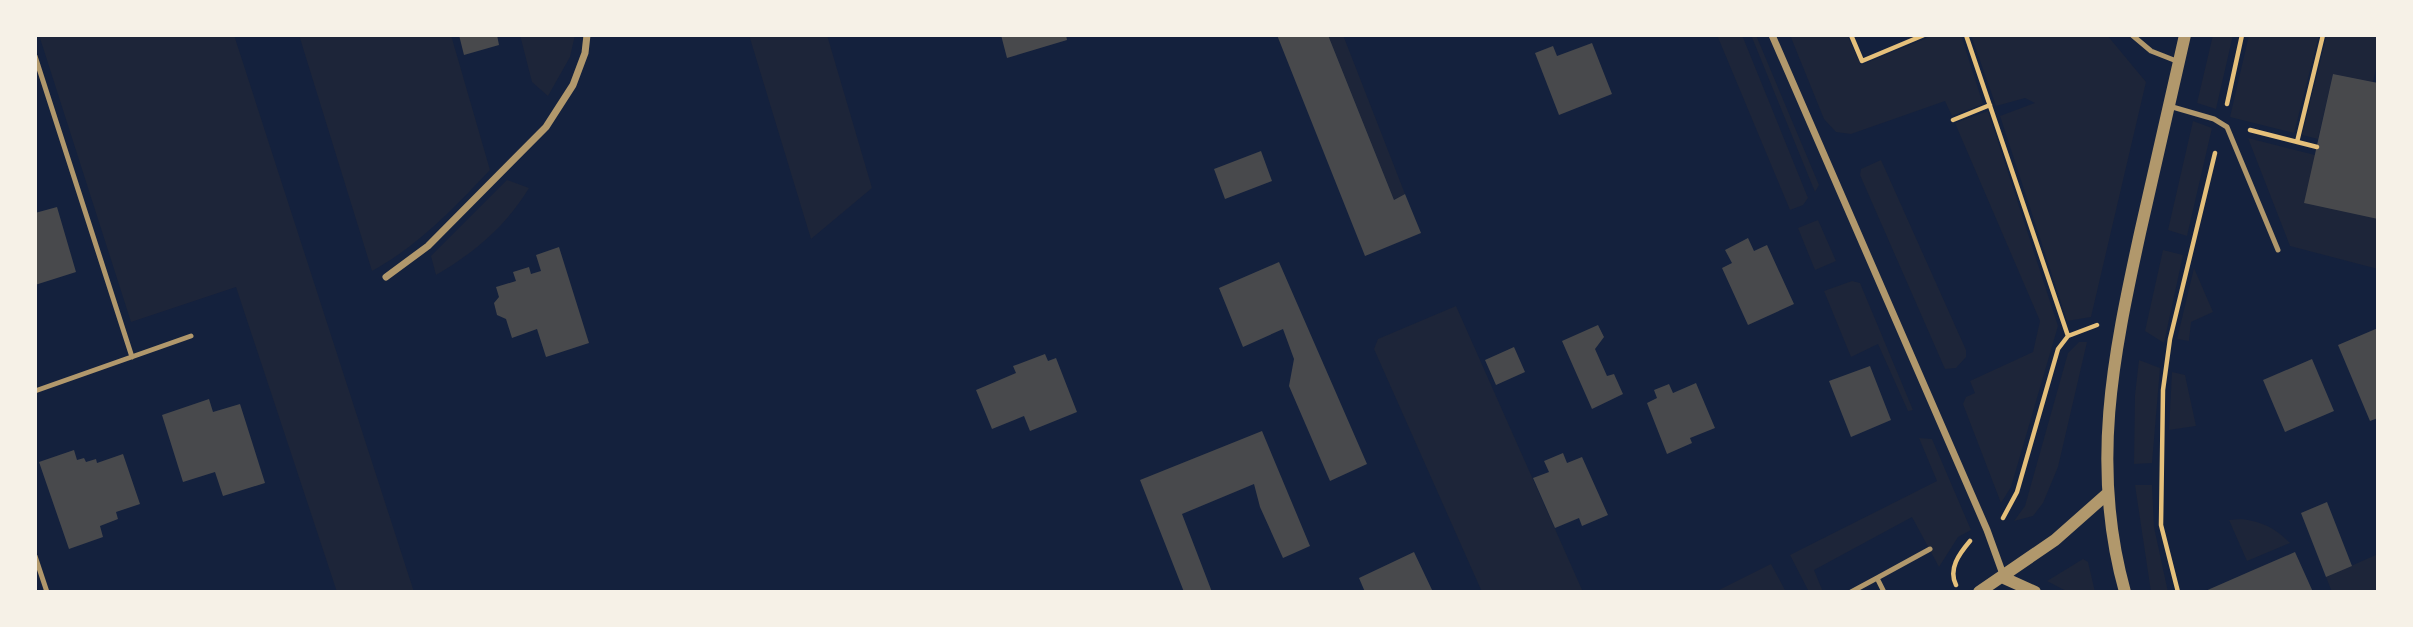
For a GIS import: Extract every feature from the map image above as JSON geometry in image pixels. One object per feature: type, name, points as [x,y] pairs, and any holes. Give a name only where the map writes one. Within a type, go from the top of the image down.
[{"type":"street","points":[[386,277],[428,246],[546,127],[573,85],[585,53],[587,35]]},
{"type":"street","points":[[1772,35],[1987,530],[2004,578],[2035,592]]},
{"type":"street","points":[[2125,592],[2107,494],[2106,416],[2123,313],[2185,35]]},
{"type":"street","points":[[1979,592],[2004,578],[2055,540],[2107,494]]},
{"type":"lane","points":[[2132,35],[2151,51],[2179,62]]},
{"type":"lane","points":[[35,56],[132,357]]},
{"type":"lane","points":[[2169,106],[2223,121],[2232,134],[2278,250]]},
{"type":"lane","points":[[35,391],[191,336]]},
{"type":"lane","points":[[1851,592],[1930,549]]},
{"type":"lane","points":[[35,556],[47,592]]},
{"type":"lane","points":[[1877,578],[1884,592]]},
{"type":"path","points":[[1851,35],[1862,61],[1924,35]]},
{"type":"path","points":[[1966,35],[2068,336]]},
{"type":"path","points":[[2178,592],[2161,525],[2163,390],[2170,339],[2242,35]]},
{"type":"path","points":[[2297,142],[2323,35]]},
{"type":"path","points":[[1953,120],[1990,105]]},
{"type":"path","points":[[2223,121],[2317,147]]},
{"type":"path","points":[[1955,584],[1951,576],[1953,567],[1969,542],[2004,516],[2017,492],[2058,349],[2068,336],[2123,313]]},
{"type":"shaded area","points":[[39,35],[234,35],[414,592],[337,592],[236,287],[131,322]]},
{"type":"shaded area","points":[[299,35],[451,35],[490,170],[420,238],[372,271]]},
{"type":"shaded area","points":[[520,35],[575,35],[570,57],[548,96],[532,82]]},
{"type":"shaded area","points":[[749,35],[827,35],[872,188],[811,239]]},
{"type":"shaded area","points":[[1328,35],[1343,35],[1405,194],[1394,200]]},
{"type":"shaded area","points":[[1717,35],[1742,35],[1808,198],[1803,205],[1790,210]]},
{"type":"shaded area","points":[[1751,35],[1756,35],[1819,185],[1815,192]]},
{"type":"shaded area","points":[[1790,35],[1847,35],[1861,65],[1934,35],[1961,35],[1983,104],[1952,116],[1945,101],[1851,134],[1836,132],[1824,119]]},
{"type":"shaded area","points":[[1971,35],[2107,35],[2146,82],[2091,317],[2067,321],[2000,116],[2035,103],[2025,98],[1996,106]]},
{"type":"shaded area","points":[[2213,35],[2233,35],[2216,109],[2197,103]]},
{"type":"shaded area","points":[[2249,35],[2319,35],[2294,133],[2230,117]]},
{"type":"shaded area","points":[[2327,35],[2378,35],[2378,60],[2373,82],[2333,74],[2318,139],[2302,135]]},
{"type":"shaded area","points":[[1988,111],[2058,326],[2011,487],[2001,503],[1963,404],[1966,397],[1975,393],[1970,381],[2033,352],[2040,321],[1955,123]]},
{"type":"shaded area","points":[[2193,121],[2212,128],[2187,236],[2168,230]]},
{"type":"shaded area","points":[[2248,138],[2315,155],[2378,219],[2378,269],[2290,246]]},
{"type":"shaded area","points":[[1881,160],[1966,350],[1966,357],[1956,368],[1945,369],[1860,175],[1861,169]]},
{"type":"shaded area","points":[[507,180],[529,188],[520,202],[488,238],[436,275],[431,256]]},
{"type":"shaded area","points":[[1818,220],[1836,261],[1815,270],[1798,228]]},
{"type":"shaded area","points":[[2163,250],[2183,255],[2164,343],[2145,331]]},
{"type":"shaded area","points":[[2194,268],[2213,312],[2191,322],[2189,341],[2177,339]]},
{"type":"shaded area","points":[[1852,281],[1860,283],[1913,410],[1908,411],[1878,344],[1851,357],[1824,291]]},
{"type":"shaded area","points":[[1456,306],[1583,592],[1482,592],[1374,349],[1378,339]]},
{"type":"shaded area","points":[[2079,342],[2087,342],[2058,467],[2043,503],[2033,516],[2014,521],[2025,506],[2068,353]]},
{"type":"shaded area","points":[[2139,360],[2160,368],[2152,463],[2134,464],[2135,395]]},
{"type":"shaded area","points":[[2172,372],[2185,375],[2196,426],[2169,430]]},
{"type":"shaded area","points":[[1919,438],[1932,439],[1971,530],[1958,537],[1939,567],[1912,517],[1814,570],[1823,592],[1808,590],[1790,555],[1937,481]]},
{"type":"shaded area","points":[[2135,485],[2152,485],[2154,527],[2168,592],[2151,592]]},
{"type":"shaded area","points":[[2242,519],[2268,526],[2290,543],[2247,561],[2229,520]]},
{"type":"shaded area","points":[[2378,554],[2378,592],[2332,592],[2326,577]]},
{"type":"shaded area","points":[[2083,559],[2088,562],[2095,592],[2068,592],[2047,581]]},
{"type":"shaded area","points":[[1771,564],[1786,592],[1715,592]]},
{"type":"building","points":[[459,35],[497,35],[499,45],[464,55]]},
{"type":"building","points":[[1001,35],[1066,35],[1067,40],[1007,58]]},
{"type":"building","points":[[1277,35],[1328,35],[1394,200],[1405,194],[1421,233],[1365,256]]},
{"type":"building","points":[[1592,43],[1612,94],[1559,115],[1535,53],[1553,46],[1557,56]]},
{"type":"building","points":[[2333,74],[2378,83],[2378,219],[2304,203]]},
{"type":"building","points":[[1261,151],[1272,181],[1225,199],[1214,169]]},
{"type":"building","points":[[57,207],[76,272],[35,285],[35,213]]},
{"type":"building","points":[[1748,238],[1754,251],[1767,245],[1794,304],[1748,325],[1722,268],[1732,263],[1725,250]]},
{"type":"building","points":[[559,247],[589,343],[546,357],[537,329],[512,338],[506,319],[497,315],[494,303],[499,297],[496,287],[516,281],[513,272],[529,267],[531,274],[541,271],[536,255]]},
{"type":"building","points":[[1279,262],[1367,464],[1330,481],[1289,386],[1294,359],[1283,329],[1243,347],[1219,288]]},
{"type":"building","points":[[1598,325],[1604,337],[1595,349],[1607,376],[1614,374],[1623,394],[1592,409],[1562,341]]},
{"type":"building","points":[[2378,328],[2378,418],[2370,421],[2338,345]]},
{"type":"building","points":[[1514,347],[1525,372],[1496,385],[1485,360]]},
{"type":"building","points":[[1045,354],[1048,361],[1056,358],[1077,412],[1030,431],[1024,416],[992,429],[976,390],[1016,373],[1013,366]]},
{"type":"building","points":[[2312,359],[2334,411],[2285,432],[2263,380]]},
{"type":"building","points":[[1870,366],[1891,420],[1851,437],[1829,381]]},
{"type":"building","points":[[1696,383],[1715,428],[1690,438],[1692,443],[1667,454],[1647,403],[1657,398],[1654,390],[1669,384],[1673,393]]},
{"type":"building","points":[[209,399],[213,412],[240,404],[265,483],[223,496],[215,472],[183,482],[162,415]]},
{"type":"building","points":[[1262,431],[1310,546],[1283,558],[1260,507],[1254,484],[1182,514],[1212,592],[1184,592],[1140,480]]},
{"type":"building","points":[[74,450],[77,460],[84,458],[86,462],[96,459],[97,463],[123,454],[140,504],[116,512],[118,519],[100,526],[103,537],[69,549],[39,462]]},
{"type":"building","points":[[1563,453],[1567,463],[1582,457],[1608,515],[1582,526],[1579,518],[1555,528],[1533,478],[1549,472],[1544,461]]},
{"type":"building","points":[[2327,502],[2352,566],[2326,577],[2301,513]]},
{"type":"building","points":[[1414,552],[1433,592],[1365,592],[1359,578]]},
{"type":"building","points":[[2295,552],[2313,592],[2203,592],[2251,571]]}]
